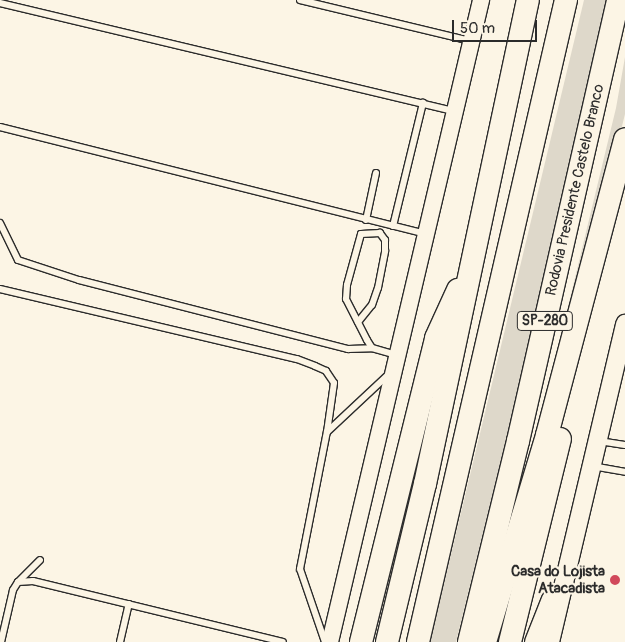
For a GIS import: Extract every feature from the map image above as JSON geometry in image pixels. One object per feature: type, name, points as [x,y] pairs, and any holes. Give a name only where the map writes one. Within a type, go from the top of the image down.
[{"type":"highway","points":[[387,642],[425,484],[468,272],[528,0]]},
{"type":"highway","name":"SP-280","points":[[418,642],[566,0]]},
{"type":"highway","name":"Rodovia Presidente Castelo Branco","points":[[469,642],[518,441],[618,0]]},
{"type":"highway","points":[[485,642],[547,436],[625,139]]},
{"type":"highway","points":[[510,642],[625,181]]},
{"type":"highway","points":[[361,642],[436,338],[448,307],[468,272]]},
{"type":"main road","points":[[550,642],[589,466],[625,324]]},
{"type":"main road","points":[[534,642],[574,538]]},
{"type":"street","points":[[330,642],[481,0]]},
{"type":"lane","points":[[300,0],[472,42]]},
{"type":"lane","points":[[0,3],[454,111]]},
{"type":"lane","points":[[393,226],[423,103]]},
{"type":"lane","points":[[0,127],[426,234]]},
{"type":"lane","points":[[366,220],[376,173]]},
{"type":"lane","points":[[0,222],[18,260],[79,280],[348,349],[372,348]]},
{"type":"lane","points":[[328,432],[396,362],[372,348],[358,322],[346,298],[346,285],[361,234],[380,233],[385,240],[385,251],[378,288],[372,305],[358,322]]},
{"type":"lane","points":[[0,289],[297,359],[326,371],[334,383],[328,432],[300,568],[325,642]]},
{"type":"lane","points":[[595,441],[625,445]]},
{"type":"lane","points":[[589,466],[625,472]]},
{"type":"lane","points":[[1,642],[8,605],[18,582],[40,560]]},
{"type":"lane","points":[[18,582],[39,582],[283,642]]},
{"type":"lane","points":[[120,642],[129,604]]},
{"type":"shaded area","points":[[584,0],[611,0],[545,281],[456,642],[430,642]]},
{"type":"shaded area","points":[[625,57],[625,114],[584,281],[531,460],[616,108]]},
{"type":"place","name":"Casa do Lojista Atacadista","points":[[615,580]]}]
